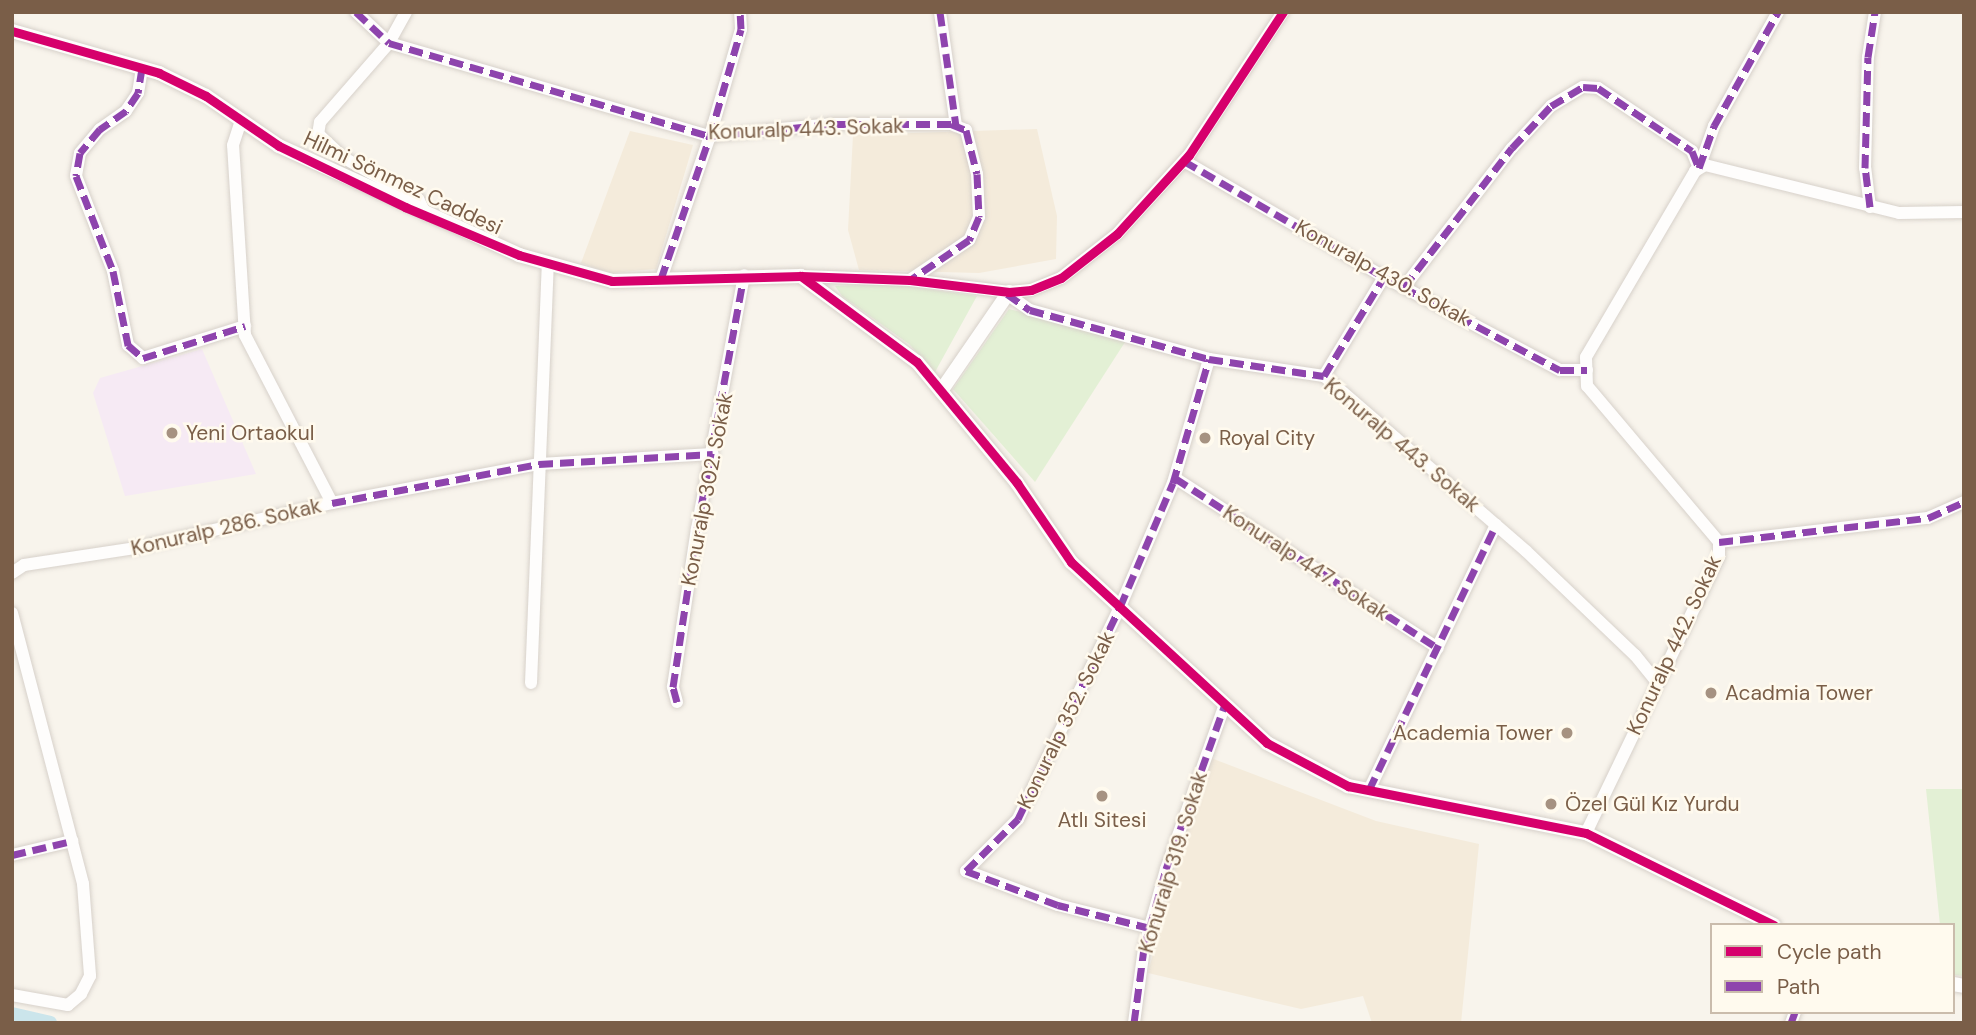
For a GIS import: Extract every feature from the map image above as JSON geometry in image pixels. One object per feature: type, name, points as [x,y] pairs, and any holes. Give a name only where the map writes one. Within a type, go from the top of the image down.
[{"type":"street","points":[[356,12],[389,43]]},
{"type":"street","points":[[406,12],[389,43],[320,122],[318,134],[344,158],[418,199],[426,216]]},
{"type":"street","points":[[660,279],[710,136],[741,29],[740,12]]},
{"type":"street","points":[[910,280],[969,240],[979,217],[977,174],[966,130],[956,126],[940,12]]},
{"type":"street","points":[[801,276],[910,280],[1008,293],[1031,290],[1061,278],[1117,234],[1184,161],[1283,12]]},
{"type":"street","points":[[1587,370],[1586,357],[1699,169],[1714,125],[1777,12]]},
{"type":"street","points":[[1870,207],[1866,168],[1868,57],[1875,12]]},
{"type":"street","name":"Hilmi Sönmez Caddesi","points":[[12,31],[142,68],[206,96],[279,146],[426,216],[548,263],[612,281],[744,275],[801,276]]},
{"type":"street","name":"Konuralp 443. Sokak","points":[[389,43],[710,136],[832,124],[956,126]]},
{"type":"street","points":[[142,68],[138,93],[126,111],[100,129],[80,153],[76,176],[113,271],[128,345],[143,358],[245,326]]},
{"type":"street","points":[[1404,287],[1512,148],[1550,106],[1583,87],[1598,88],[1692,151],[1699,169]]},
{"type":"street","name":"Konuralp 286. Sokak","points":[[12,573],[24,565],[135,548],[332,502],[258,360],[245,326],[233,145],[241,120]]},
{"type":"street","name":"Konuralp 430. Sokak","points":[[1184,161],[1384,277],[1560,370],[1587,370]]},
{"type":"street","points":[[1699,169],[1705,165],[1899,213],[1964,212]]},
{"type":"street","points":[[531,683],[548,263]]},
{"type":"street","name":"Konuralp 302. Sokak","points":[[677,702],[673,687],[677,660],[744,275]]},
{"type":"street","points":[[801,276],[917,362],[1017,483],[1071,562],[1267,743],[1348,786],[1586,833],[1770,923]]},
{"type":"street","points":[[1324,376],[1384,277]]},
{"type":"street","points":[[941,391],[1008,293]]},
{"type":"street","name":"Konuralp 443. Sokak","points":[[1008,293],[1030,310],[1209,359],[1324,376],[1496,525],[1635,655],[1658,683]]},
{"type":"street","points":[[1120,607],[1175,478],[1209,359]]},
{"type":"street","name":"Konuralp 442. Sokak","points":[[1586,833],[1719,556],[1719,542],[1587,386],[1587,370]]},
{"type":"street","points":[[332,502],[539,464],[713,454]]},
{"type":"street","name":"Konuralp 447. Sokak","points":[[1175,478],[1438,648]]},
{"type":"street","points":[[1719,542],[1928,517],[1964,502]]},
{"type":"street","points":[[1369,790],[1496,525]]},
{"type":"street","name":"Konuralp 352. Sokak","points":[[1120,607],[1018,819],[966,871],[1058,905],[1150,928]]},
{"type":"street","points":[[12,613],[83,884],[90,976],[81,994],[68,1005],[12,995]]},
{"type":"street","name":"Konuralp 319. Sokak","points":[[1134,1023],[1150,928],[1166,869],[1224,705]]},
{"type":"street","points":[[12,855],[72,841]]},
{"type":"shaded area","points":[[1037,129],[1057,216],[1056,259],[979,273],[859,270],[848,230],[853,135]]},
{"type":"shaded area","points":[[630,131],[693,145],[656,269],[610,273],[581,263]]},
{"type":"shaded area","name":"Yeni Ortaokul","points":[[202,349],[256,474],[125,496],[93,393],[100,378]]},
{"type":"shaded area","points":[[1211,758],[1376,821],[1479,844],[1461,1023],[1372,1023],[1363,996],[1301,1009],[1148,973],[1183,838]]},
{"type":"green space","points":[[890,284],[977,296],[935,372],[909,344],[842,296],[835,286]]},
{"type":"green space","points":[[1009,309],[1127,339],[1035,482],[953,389]]},
{"type":"green space","points":[[1926,789],[1964,789],[1964,976],[1955,975],[1955,923],[1940,923]]},
{"type":"waterway","points":[[12,1014],[50,1023]]},
{"type":"marked path","points":[[356,12],[389,43],[710,136],[832,124],[951,124],[966,130],[977,174],[979,217],[969,240],[910,280]]},
{"type":"marked path","points":[[661,279],[710,136],[741,29],[740,12]]},
{"type":"marked path","points":[[940,12],[956,126]]},
{"type":"marked path","points":[[1699,168],[1714,126],[1778,12]]},
{"type":"marked path","points":[[1870,207],[1865,168],[1868,57],[1875,12]]},
{"type":"marked path","points":[[142,68],[138,93],[126,111],[100,129],[80,153],[76,176],[113,271],[128,345],[143,358],[245,326]]},
{"type":"marked path","points":[[1404,287],[1512,148],[1551,106],[1583,87],[1598,88],[1692,151],[1699,168]]},
{"type":"marked path","points":[[1184,161],[1384,277],[1560,370],[1587,370]]},
{"type":"marked path","points":[[677,702],[673,687],[697,529],[744,275]]},
{"type":"marked path","points":[[1007,294],[1030,310],[1209,359],[1324,376],[1384,277]]},
{"type":"marked path","points":[[1150,928],[1058,905],[966,871],[1018,819],[1120,607],[1173,483],[1209,359]]},
{"type":"marked path","points":[[332,503],[539,464],[713,454]]},
{"type":"marked path","points":[[1175,478],[1438,648]]},
{"type":"marked path","points":[[1719,542],[1928,518],[1964,502]]},
{"type":"marked path","points":[[1369,790],[1496,525]]},
{"type":"marked path","points":[[1134,1023],[1144,948],[1166,869],[1225,704]]},
{"type":"marked path","points":[[12,855],[72,841]]},
{"type":"marked path","points":[[1791,1023],[1794,1014]]},
{"type":"cycle path","points":[[12,31],[159,73],[206,96],[279,146],[405,207],[519,255],[612,281],[801,276],[910,280],[1009,292],[1031,290],[1061,278],[1117,234],[1189,155],[1283,12]]},
{"type":"cycle path","points":[[801,276],[917,362],[1017,483],[1071,562],[1267,743],[1348,786],[1586,833],[1770,923]]},
{"type":"place","name":"Yeni Ortaokul","points":[[172,433]]},
{"type":"place","name":"Royal City","points":[[1205,438]]},
{"type":"place","name":"Acadmia Tower","points":[[1711,693]]},
{"type":"place","name":"Academia Tower","points":[[1567,733]]},
{"type":"place","name":"Atlı Sitesi","points":[[1102,796]]},
{"type":"place","name":"Özel Gül Kız Yurdu","points":[[1551,804]]}]
